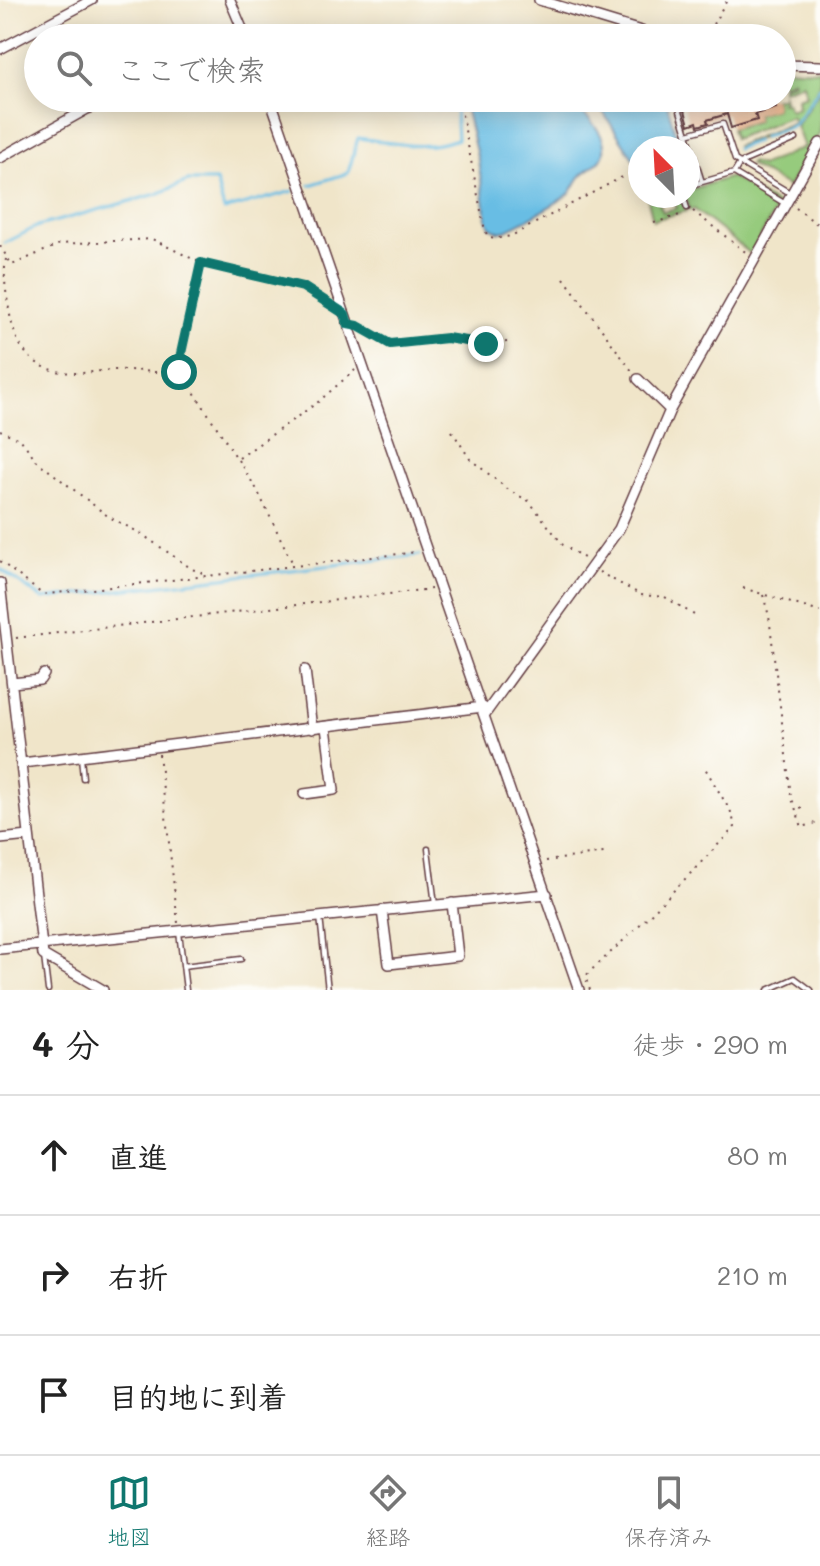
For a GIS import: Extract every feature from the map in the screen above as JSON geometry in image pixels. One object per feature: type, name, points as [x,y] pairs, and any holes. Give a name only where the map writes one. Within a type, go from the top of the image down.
[{"type":"street","points":[[47,24],[92,0]]},
{"type":"street","points":[[230,0],[240,24]]},
{"type":"street","points":[[539,0],[618,24]]},
{"type":"street","points":[[0,49],[24,36]]},
{"type":"street","points":[[796,65],[820,66]]},
{"type":"street","points":[[0,158],[82,112]]},
{"type":"street","points":[[275,112],[579,990]]},
{"type":"street","points":[[22,763],[484,711],[619,529],[670,410],[820,143]]},
{"type":"street","points":[[638,379],[670,410]]},
{"type":"street","points":[[0,583],[7,639],[7,677],[22,763],[43,955],[103,990]]},
{"type":"street","points":[[305,670],[312,729]]},
{"type":"street","points":[[7,677],[40,680],[44,674]]},
{"type":"street","points":[[304,794],[334,790],[326,727]]},
{"type":"street","points":[[0,839],[29,836]]},
{"type":"street","points":[[0,949],[547,894]]},
{"type":"street","points":[[382,910],[389,964],[458,956],[452,903]]},
{"type":"lane","points":[[680,112],[702,182],[734,173],[788,199]]},
{"type":"lane","points":[[687,134],[723,124],[735,160],[788,199]]},
{"type":"lane","points":[[734,173],[740,163],[796,139]]},
{"type":"lane","points":[[81,756],[83,778]]},
{"type":"lane","points":[[428,849],[435,905]]},
{"type":"lane","points":[[320,917],[328,990]]},
{"type":"lane","points":[[179,932],[186,990]]},
{"type":"lane","points":[[43,955],[48,990]]},
{"type":"lane","points":[[183,966],[241,959]]},
{"type":"lane","points":[[768,990],[795,978],[811,990]]},
{"type":"path","points":[[713,24],[727,0]]},
{"type":"path","points":[[461,112],[485,231],[493,239],[511,236],[626,175]]},
{"type":"path","points":[[788,199],[817,224]]},
{"type":"path","points":[[654,223],[694,211],[755,260]]},
{"type":"path","points":[[0,246],[12,265],[60,244],[152,239],[201,263],[303,287],[380,340],[398,345],[447,338],[486,344],[507,342]]},
{"type":"path","points":[[6,256],[4,270],[13,335],[32,360],[46,367],[78,373],[116,370],[179,372]]},
{"type":"path","points":[[201,263],[179,372],[264,501],[294,566]]},
{"type":"path","points":[[564,278],[638,379]]},
{"type":"path","points":[[238,459],[318,402],[363,365]]},
{"type":"path","points":[[0,430],[21,440],[38,462],[109,517],[140,533],[192,569],[209,575]]},
{"type":"path","points":[[452,431],[470,459],[510,491],[529,501],[563,545],[633,592],[665,597],[694,615]]},
{"type":"path","points":[[0,561],[42,594],[426,551]]},
{"type":"path","points":[[7,639],[440,588]]},
{"type":"path","points":[[743,588],[820,612]]},
{"type":"path","points":[[763,595],[769,616],[791,796],[797,817],[805,828],[820,822]]},
{"type":"path","points":[[158,746],[179,932]]},
{"type":"path","points":[[590,990],[586,979],[588,973],[682,884],[735,827],[732,814],[705,768]]},
{"type":"path","points":[[797,817],[803,803]]},
{"type":"path","points":[[536,864],[604,853]]},
{"type":"green space","points":[[796,69],[820,70],[820,85],[795,123],[737,148],[794,122],[791,116],[734,139],[731,129],[757,121],[756,114],[763,112],[796,112],[797,98],[806,95],[803,83],[796,85]]},
{"type":"green space","points":[[820,90],[820,132],[788,187],[749,165],[751,162],[761,166],[804,147],[796,126]]},
{"type":"green space","points":[[731,177],[778,205],[751,254],[694,209],[690,210],[689,208],[700,208],[700,186]]},
{"type":"green space","points":[[650,208],[661,208],[663,212],[685,208],[686,211],[653,220]]},
{"type":"water","points":[[466,112],[581,112],[597,128],[604,143],[602,158],[582,175],[570,193],[525,221],[500,232],[490,227],[487,220],[478,160]]},
{"type":"water","points":[[603,112],[669,112],[676,136],[628,136],[628,150]]},
{"type":"building","points":[[685,112],[762,112],[755,114],[757,120],[731,128],[727,114],[698,126],[697,122],[689,125]]},
{"type":"waterway","points":[[763,137],[794,125],[820,87]]},
{"type":"waterway","points":[[310,185],[348,173],[358,138],[420,145],[457,139],[455,112]]},
{"type":"waterway","points":[[736,149],[756,141]]},
{"type":"waterway","points":[[5,243],[38,226],[157,194],[188,181],[216,181],[224,210],[293,191]]},
{"type":"waterway","points":[[0,569],[43,599],[420,555]]},
{"type":"route","points":[[179,372],[201,263],[303,287],[345,314],[348,324],[358,326],[390,344],[447,338],[486,344]]}]
